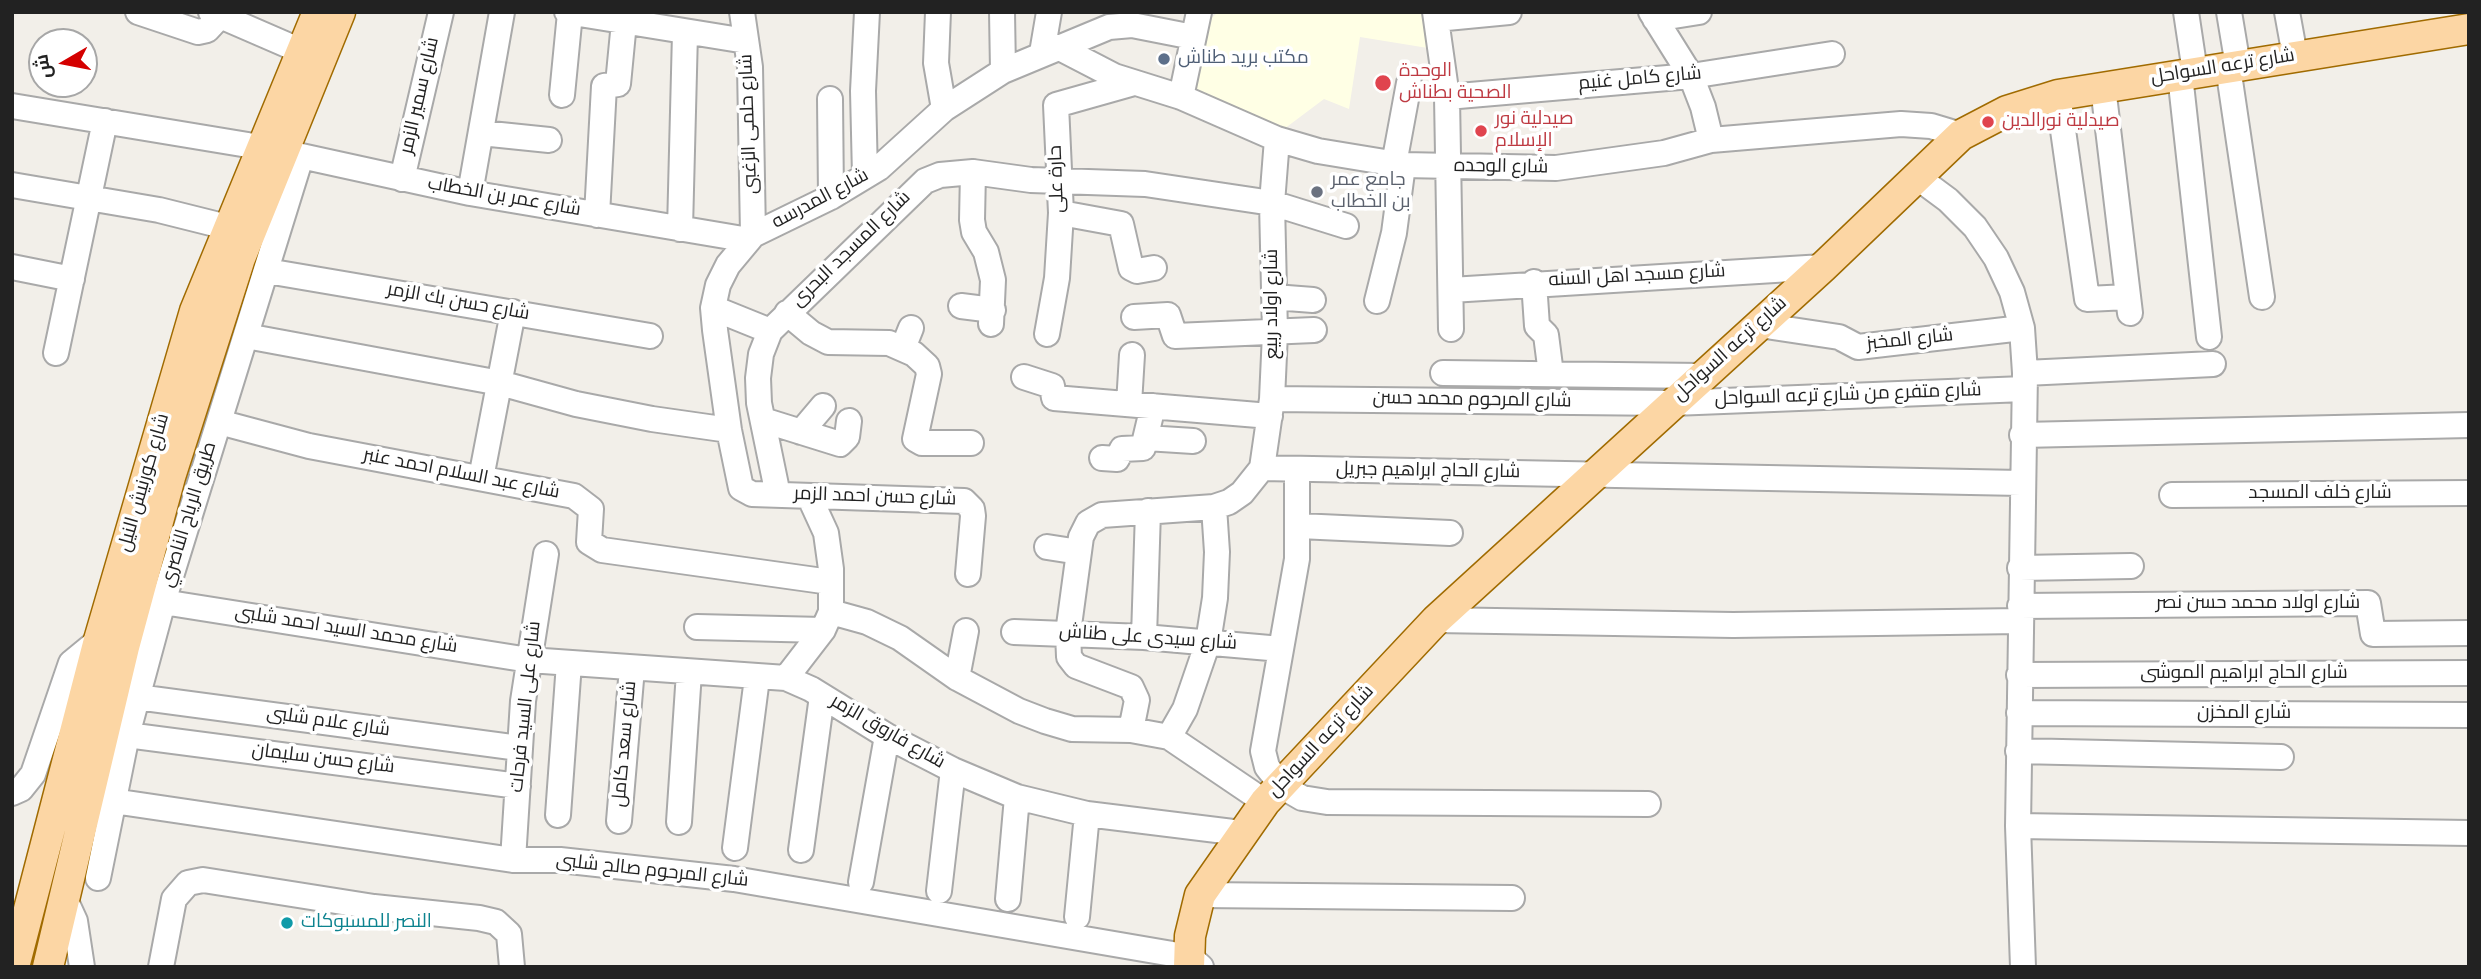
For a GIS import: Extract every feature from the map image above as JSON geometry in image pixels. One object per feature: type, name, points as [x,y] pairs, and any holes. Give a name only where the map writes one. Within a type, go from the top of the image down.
[{"type":"main road","name":"شارع كورنيش النيل","points":[[14,967],[99,639],[195,311],[227,228],[281,152],[301,51],[317,12]]},
{"type":"main road","name":"شارع كورنيش النيل","points":[[48,967],[124,647],[170,477],[237,265],[340,12]]},
{"type":"main road","name":"شارع ترعه السواحل","points":[[1193,963],[1193,915],[1200,895],[1241,833],[1274,794],[1436,620],[1823,267],[1961,135],[2007,111],[2058,95],[2469,29]]},
{"type":"street","points":[[138,12],[198,32],[207,30],[216,14],[301,51]]},
{"type":"street","name":"شارع سمير الزمر","points":[[402,179],[441,12]]},
{"type":"street","points":[[470,193],[502,12]]},
{"type":"street","name":"شارع حلمى الزغبى","points":[[742,12],[750,67],[751,238]]},
{"type":"street","points":[[865,176],[863,92],[867,12]]},
{"type":"street","points":[[939,12],[936,63],[944,108]]},
{"type":"street","points":[[1002,12],[1003,71]]},
{"type":"street","points":[[1049,12],[1050,50]]},
{"type":"street","points":[[1451,329],[1447,96],[1435,15],[1508,12]]},
{"type":"street","points":[[1699,12],[1653,16],[1691,76],[1703,107],[1711,140]]},
{"type":"street","points":[[2186,12],[2188,74],[2209,337]]},
{"type":"street","points":[[2229,12],[2233,66],[2262,297]]},
{"type":"street","points":[[2287,12],[2295,56]]},
{"type":"street","points":[[562,95],[569,13],[746,41]]},
{"type":"street","points":[[1111,19],[1132,25],[1199,21],[1181,97]]},
{"type":"street","name":"شارع المدرسه","points":[[752,494],[741,488],[737,480],[713,308],[718,285],[728,264],[751,238],[831,197],[879,168],[944,108],[1003,71],[1111,19]]},
{"type":"street","points":[[597,215],[604,86],[618,83],[624,22]]},
{"type":"street","points":[[680,229],[685,33]]},
{"type":"street","name":"شارع الوحده","points":[[1050,50],[1134,83],[1181,97],[1277,139],[1318,151],[1399,164],[1556,168],[1610,163],[1664,153],[1711,140],[1901,124],[1931,126],[1961,135]]},
{"type":"street","name":"شارع كامل غنيم","points":[[1447,96],[1691,76],[1832,54]]},
{"type":"street","name":"حارة على","points":[[1047,334],[1057,278],[1061,213],[1057,103],[1134,83]]},
{"type":"street","points":[[1377,301],[1394,233],[1409,83]]},
{"type":"street","points":[[2058,95],[2087,299],[2129,305],[2103,87]]},
{"type":"street","points":[[830,99],[831,197]]},
{"type":"street","name":"شارع عمر بن الخطاب","points":[[12,106],[281,152],[470,193],[680,229],[751,238]]},
{"type":"street","points":[[56,354],[105,121]]},
{"type":"street","points":[[481,133],[548,140]]},
{"type":"street","name":"شارع اولاد ربيع","points":[[1262,468],[1271,408],[1275,333],[1272,203],[1277,139]]},
{"type":"street","name":"طريق الرياح الناصري","points":[[98,878],[127,735],[163,602],[267,271],[281,152]]},
{"type":"street","points":[[961,306],[992,317],[990,266],[972,220],[973,173]]},
{"type":"street","name":"شارع المسجد البحرى","points":[[778,495],[758,379],[761,354],[778,322],[925,181],[940,175],[973,173],[1059,182],[1145,184],[1272,203],[1346,226]]},
{"type":"street","points":[[1917,177],[1948,200],[1982,237],[1996,258],[2012,292],[2022,328],[2024,381],[2018,826],[2023,967]]},
{"type":"street","points":[[12,185],[89,198],[227,228]]},
{"type":"street","points":[[1061,213],[1121,224],[1141,256]]},
{"type":"street","points":[[12,267],[72,279]]},
{"type":"street","name":"شارع مسجد اهل السنه","points":[[1451,290],[1534,282],[1823,267]]},
{"type":"street","name":"شارع حسن بك الزمر","points":[[267,271],[650,336]]},
{"type":"street","points":[[1534,282],[1537,326],[1546,335],[1551,373]]},
{"type":"street","points":[[1274,298],[1313,300]]},
{"type":"street","points":[[713,308],[778,322],[828,342],[849,345],[907,338],[929,373],[915,439],[922,443],[971,443]]},
{"type":"street","points":[[481,478],[513,312]]},
{"type":"street","points":[[1134,317],[1168,315],[1175,336],[1314,330]]},
{"type":"street","name":"شارع المخبز","points":[[1759,325],[1839,337],[1858,347],[2022,328]]},
{"type":"street","points":[[246,336],[500,383],[576,404],[652,419],[729,430]]},
{"type":"street","points":[[1102,458],[1118,459],[1122,449],[1142,449],[1146,438],[1132,355]]},
{"type":"street","name":"شارع متفرع من شارع ترعه السواحل","points":[[1673,404],[2024,381],[2213,364]]},
{"type":"street","points":[[1443,373],[1703,376]]},
{"type":"street","name":"شارع المرحوم محمد حسن","points":[[1024,377],[1052,386],[1054,397],[1141,405],[1271,408],[1673,404]]},
{"type":"street","points":[[801,432],[823,407]]},
{"type":"street","points":[[763,420],[840,444],[848,438],[849,421]]},
{"type":"street","name":"شارع عبد السلام احمد عنبر","points":[[219,422],[309,446],[574,496],[591,509],[587,536],[594,547],[830,582]]},
{"type":"street","points":[[2022,435],[2469,425]]},
{"type":"street","points":[[1146,438],[1193,441]]},
{"type":"street","points":[[1131,730],[1135,693],[1126,683],[1076,666],[1069,657],[1068,633],[1081,537],[1088,523],[1102,514],[1214,507],[1242,493],[1262,468]]},
{"type":"street","name":"شارع الحاج ابراهيم جبريل","points":[[1262,468],[2021,483]]},
{"type":"street","points":[[1274,794],[1263,751],[1297,559],[1297,470]]},
{"type":"street","name":"شارع خلف المسجد","points":[[2172,495],[2469,493]]},
{"type":"street","name":"شارع حسن احمد الزمر","points":[[752,494],[964,500],[972,509],[973,516],[968,574]]},
{"type":"street","points":[[786,678],[827,621],[830,582],[826,533],[809,496]]},
{"type":"street","points":[[1169,737],[1185,709],[1208,642],[1215,598],[1217,552],[1214,507]]},
{"type":"street","points":[[1144,637],[1148,512]]},
{"type":"street","points":[[1299,526],[1450,533]]},
{"type":"street","points":[[1047,547],[1079,552]]},
{"type":"street","name":"شارع على السيد فرحات","points":[[513,860],[519,748],[529,660],[546,554]]},
{"type":"street","points":[[2020,568],[2131,566]]},
{"type":"street","name":"شارع محمد السيد احمد شلبى","points":[[163,602],[529,660]]},
{"type":"street","name":"شارع اولاد محمد حسن نصر","points":[[2020,614],[2368,603],[2373,634],[2469,633]]},
{"type":"street","points":[[1436,620],[1733,625],[2020,614]]},
{"type":"street","points":[[697,627],[827,621],[867,622],[900,638],[957,678],[1045,722],[1087,731],[1131,730],[1169,737],[1274,794],[1327,802],[1648,804]]},
{"type":"street","points":[[957,678],[966,631]]},
{"type":"street","name":"شارع سيدى على طناش","points":[[1014,632],[1144,637],[1281,649]]},
{"type":"street","points":[[12,793],[21,789],[33,774],[71,663],[99,639]]},
{"type":"street","name":"شارع فاروق الزمر","points":[[529,660],[786,678],[822,696],[887,737],[953,770],[1017,797],[1087,814],[1241,833]]},
{"type":"street","points":[[558,815],[569,663]]},
{"type":"street","name":"شارع سعد كامل","points":[[619,821],[632,668]]},
{"type":"street","points":[[679,822],[688,672]]},
{"type":"street","name":"شارع الحاج ابراهيم الموشى","points":[[2019,675],[2469,673]]},
{"type":"street","points":[[735,848],[757,678]]},
{"type":"street","points":[[801,850],[822,696]]},
{"type":"street","name":"شارع علام شلبى","points":[[138,697],[519,748]]},
{"type":"street","name":"شارع المخزن","points":[[2019,713],[2469,715]]},
{"type":"street","name":"شارع حسن سليمان","points":[[127,735],[518,786]]},
{"type":"street","points":[[861,882],[887,737]]},
{"type":"street","points":[[2018,751],[2281,757]]},
{"type":"street","points":[[939,891],[953,770]]},
{"type":"street","points":[[1008,899],[1017,797]]},
{"type":"street","name":"شارع المرحوم صالح شلبى","points":[[113,801],[513,860],[560,860],[734,879],[1193,963]]},
{"type":"street","points":[[1077,917],[1087,814]]},
{"type":"street","points":[[2018,826],[2469,833]]},
{"type":"street","points":[[161,967],[174,900],[188,883],[203,880],[374,907],[496,922],[509,934],[512,967]]},
{"type":"street","points":[[1200,895],[1512,898]]},
{"type":"street","points":[[64,897],[75,921],[82,967]]},
{"type":"shaded area","points":[[1218,12],[1429,12],[1434,49],[1360,37],[1349,109],[1324,99],[1276,135],[1190,92],[1201,28]]},
{"type":"place","name":"مكتب بريد طناش","points":[[1164,59]]},
{"type":"place","name":"الوحدة الصحية بطناش","points":[[1383,83]]},
{"type":"place","name":"صيدلية نورالدين","points":[[1988,122]]},
{"type":"place","name":"صيدلية نور الإسلام","points":[[1481,131]]},
{"type":"place","name":"جامع عمر بن الخطاب","points":[[1317,192]]},
{"type":"place","name":"النصر للمسبوكات","points":[[287,923]]}]
